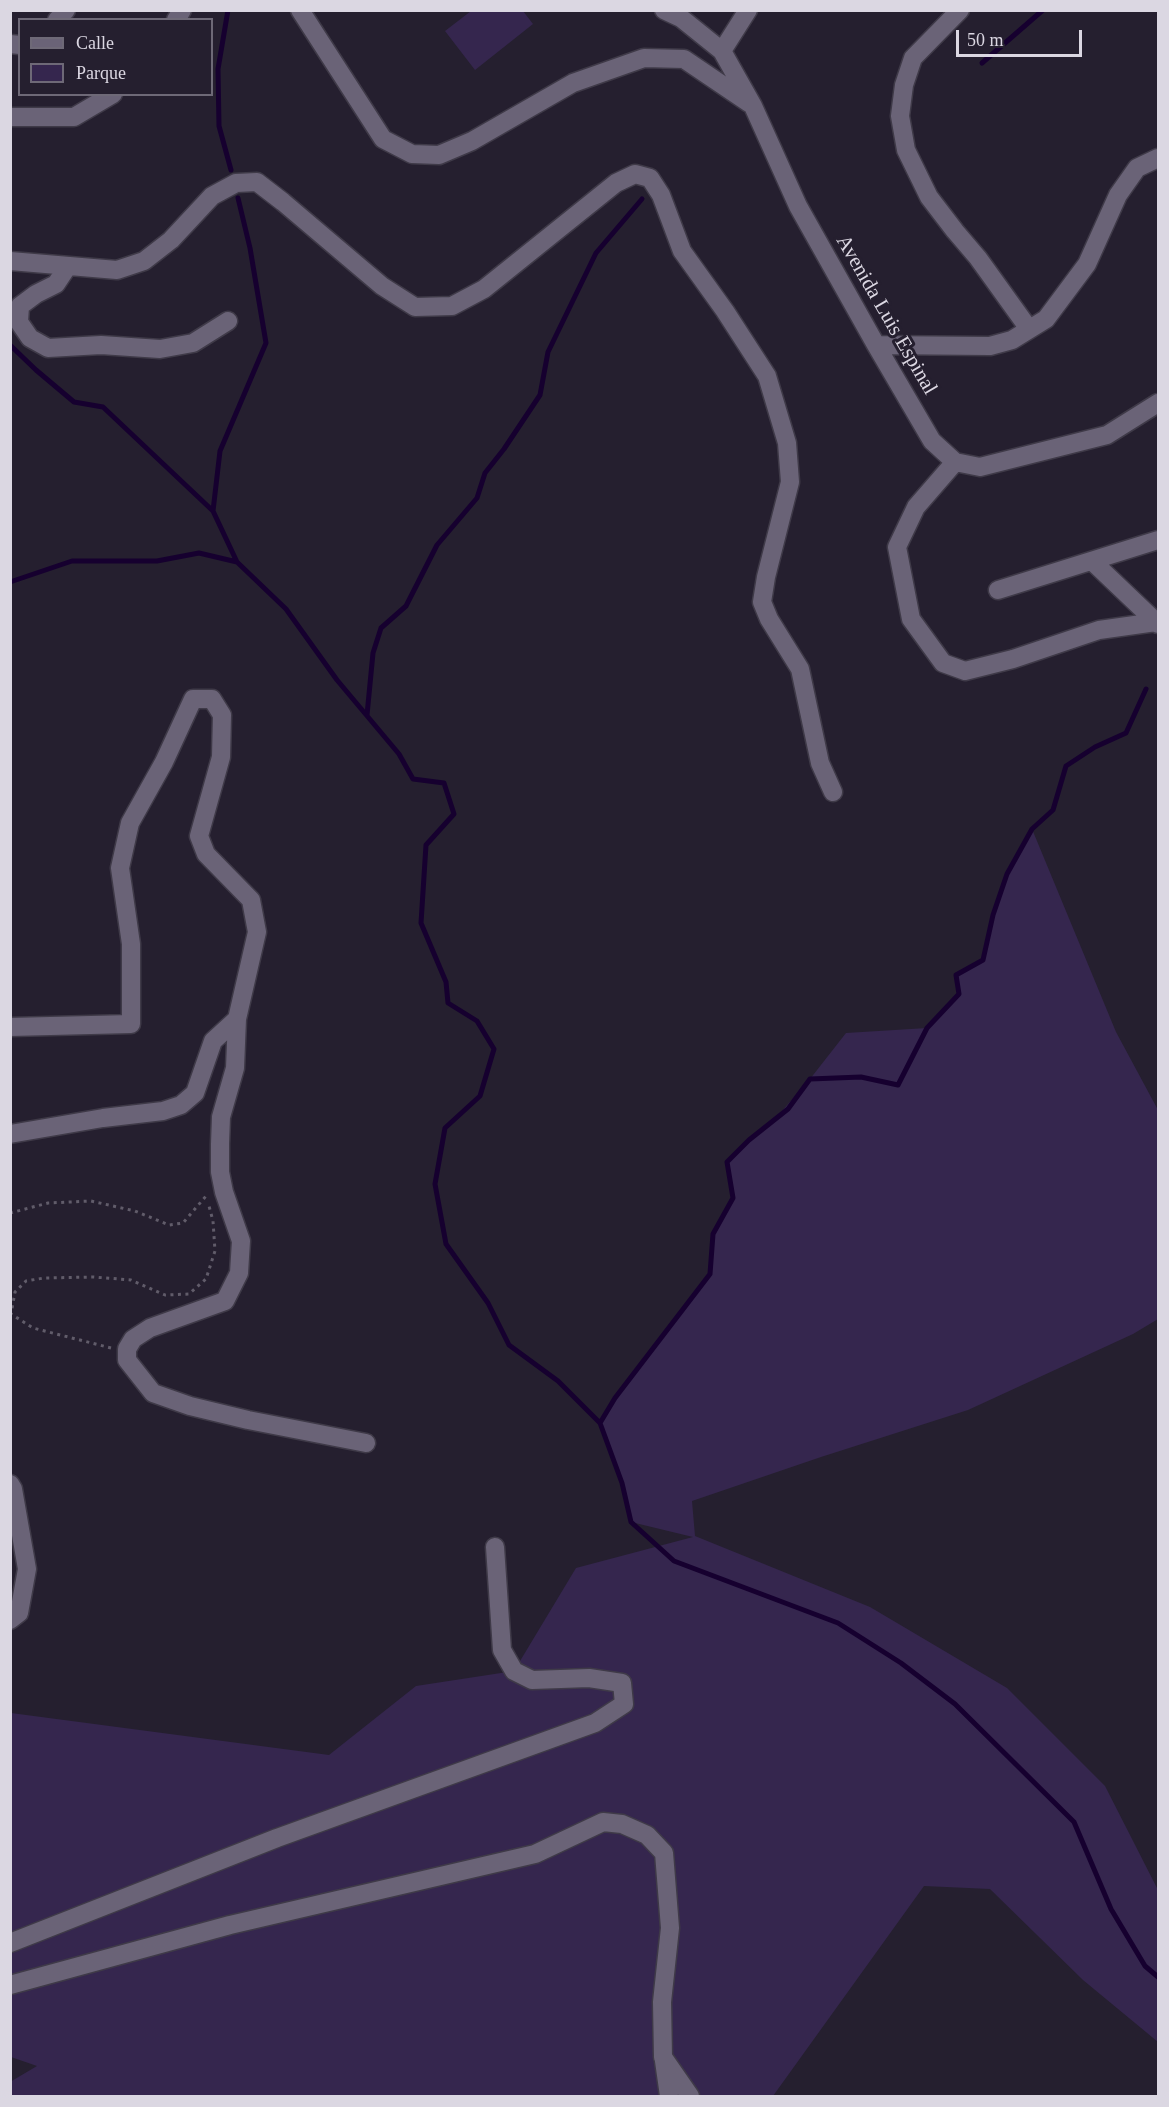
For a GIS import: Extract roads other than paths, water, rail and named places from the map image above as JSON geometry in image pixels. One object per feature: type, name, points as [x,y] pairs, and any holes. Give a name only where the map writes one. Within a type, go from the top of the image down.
[{"type":"street","points":[[300,10],[382,139],[412,154],[439,155],[472,141],[573,83],[644,58],[684,59],[753,105]]},
{"type":"street","name":"Avenida Luis Espinal","points":[[664,10],[681,18],[722,51],[753,105],[798,206],[876,345],[932,441],[955,462]]},
{"type":"street","points":[[722,51],[748,10]]},
{"type":"street","points":[[960,10],[913,58],[904,85],[900,116],[906,150],[929,197],[978,258],[1029,329]]},
{"type":"street","points":[[10,117],[74,117],[110,96]]},
{"type":"street","points":[[876,345],[990,346],[1012,340],[1046,319],[1087,264],[1118,195],[1137,168],[1158,158]]},
{"type":"street","points":[[10,261],[117,270],[144,261],[171,240],[212,196],[236,183],[257,182],[382,286],[399,297],[416,307],[452,306],[484,289],[616,183],[634,174],[650,178],[661,195],[682,251],[725,311],[767,376],[771,387],[787,443],[790,482],[762,602],[769,619],[800,669],[820,763],[833,792]]},
{"type":"street","points":[[69,266],[56,284],[36,294],[20,306],[19,322],[30,338],[48,348],[101,345],[160,349],[193,343],[228,321]]},
{"type":"street","points":[[1157,623],[1099,630],[1013,660],[965,671],[943,663],[911,619],[897,547],[916,507],[955,462],[980,467],[1107,435],[1158,403]]},
{"type":"street","points":[[998,590],[1158,540]]},
{"type":"street","points":[[1092,561],[1157,623]]},
{"type":"street","points":[[10,1027],[131,1024],[131,944],[120,868],[130,823],[164,762],[193,699],[212,699],[222,715],[221,757],[199,836],[206,854],[251,900],[257,932],[237,1019],[235,1068],[221,1117],[220,1162],[224,1192],[241,1241],[238,1273],[225,1301],[150,1328],[133,1339],[127,1349],[127,1359],[153,1393],[190,1406],[366,1443]]},
{"type":"street","points":[[10,1134],[103,1118],[163,1111],[181,1105],[195,1093],[213,1041],[237,1019]]},
{"type":"street","points":[[10,1620],[19,1613],[27,1569],[11,1487]]},
{"type":"street","points":[[10,1944],[277,1838],[596,1723],[624,1704],[622,1683],[589,1678],[532,1680],[514,1671],[502,1650],[495,1547]]},
{"type":"street","points":[[10,1985],[230,1925],[535,1854],[603,1822],[622,1824],[647,1834],[664,1853],[670,1928],[662,2002],[663,2057],[669,2097]]},
{"type":"street","points":[[663,2057],[690,2097]]},
{"type":"waterway","points":[[228,10],[218,69],[219,126],[231,170]]},
{"type":"waterway","points":[[982,63],[1043,10]]},
{"type":"waterway","points":[[237,562],[213,511],[220,451],[266,343],[250,248],[238,198]]},
{"type":"waterway","points":[[367,715],[373,653],[381,628],[406,606],[437,545],[477,498],[485,473],[540,395],[548,352],[596,253],[642,199]]},
{"type":"waterway","points":[[10,345],[74,402],[103,407],[213,511]]},
{"type":"waterway","points":[[10,582],[72,561],[157,561],[199,553],[237,562],[286,609],[337,680],[399,754],[413,779],[444,783],[454,814],[426,845],[421,923],[446,982],[448,1003],[477,1021],[494,1049],[480,1096],[445,1128],[435,1184],[446,1244],[488,1303],[509,1345],[558,1381],[600,1423],[622,1483],[631,1522],[674,1561],[838,1623],[901,1663],[955,1704],[1074,1822],[1111,1909],[1145,1966],[1158,1977]]},
{"type":"waterway","points":[[600,1423],[615,1398],[710,1274],[713,1234],[733,1198],[727,1162],[749,1140],[788,1109],[810,1079],[861,1077],[898,1085],[927,1028],[959,994],[956,975],[983,960],[993,915],[1007,874],[1032,829],[1053,810],[1066,766],[1095,747],[1126,733],[1146,689]]}]
